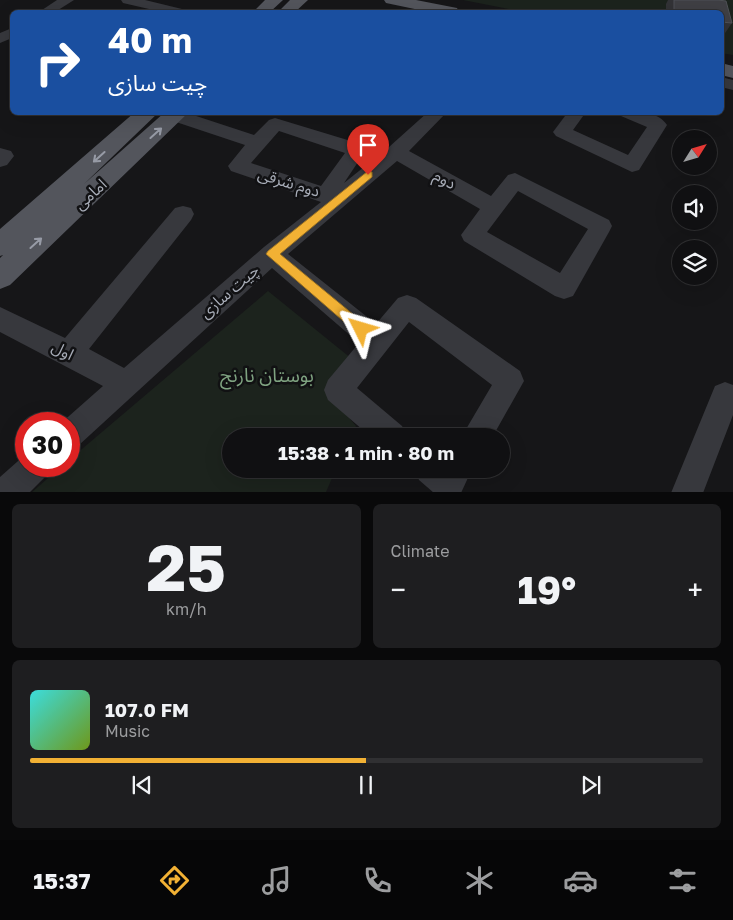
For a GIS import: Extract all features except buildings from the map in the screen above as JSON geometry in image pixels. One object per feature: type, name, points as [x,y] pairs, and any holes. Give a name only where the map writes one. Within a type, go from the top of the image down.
[{"type":"main road","points":[[263,10],[275,0]]},
{"type":"main road","points":[[288,10],[300,0]]},
{"type":"main road","points":[[392,0],[441,10]]},
{"type":"main road","name":"امامی","points":[[0,245],[146,115]]},
{"type":"main road","name":"امامی","points":[[0,276],[177,115]]},
{"type":"street","points":[[50,10],[67,0]]},
{"type":"street","points":[[128,0],[169,10]]},
{"type":"street","name":"دوم شرقی","points":[[181,115],[258,143]]},
{"type":"street","name":"چیت سازی","points":[[80,424],[272,254],[396,152],[436,115]]},
{"type":"street","points":[[575,115],[562,132],[632,165],[658,125],[634,115]]},
{"type":"street","name":"دوم شرقی","points":[[275,124],[357,150],[326,195],[238,166],[258,143],[275,124]]},
{"type":"street","name":"دوم","points":[[396,152],[494,207]]},
{"type":"street","points":[[0,155],[4,156],[0,160]]},
{"type":"street","points":[[515,180],[601,226],[564,288],[472,235],[494,207],[515,180]]},
{"type":"street","points":[[70,353],[183,214]]},
{"type":"street","points":[[272,254],[376,341]]},
{"type":"street","points":[[383,428],[338,390],[376,341],[407,306],[510,381],[482,428]]},
{"type":"street","name":"اول","points":[[0,320],[70,353],[124,383]]},
{"type":"street","points":[[687,492],[725,396],[733,401]]},
{"type":"street","points":[[6,492],[22,477]]},
{"type":"street","points":[[441,478],[448,484],[452,478]]},
{"type":"green space","points":[[463,0],[733,0],[733,55],[724,54],[724,10],[514,10]]},
{"type":"green space","name":"بوستان نارنج","points":[[268,291],[352,359],[327,392],[356,426],[355,428],[222,428],[222,478],[332,478],[326,492],[32,492],[49,477],[80,477],[80,451]]},
{"type":"route","points":[[361,329],[272,254],[368,175]]}]
